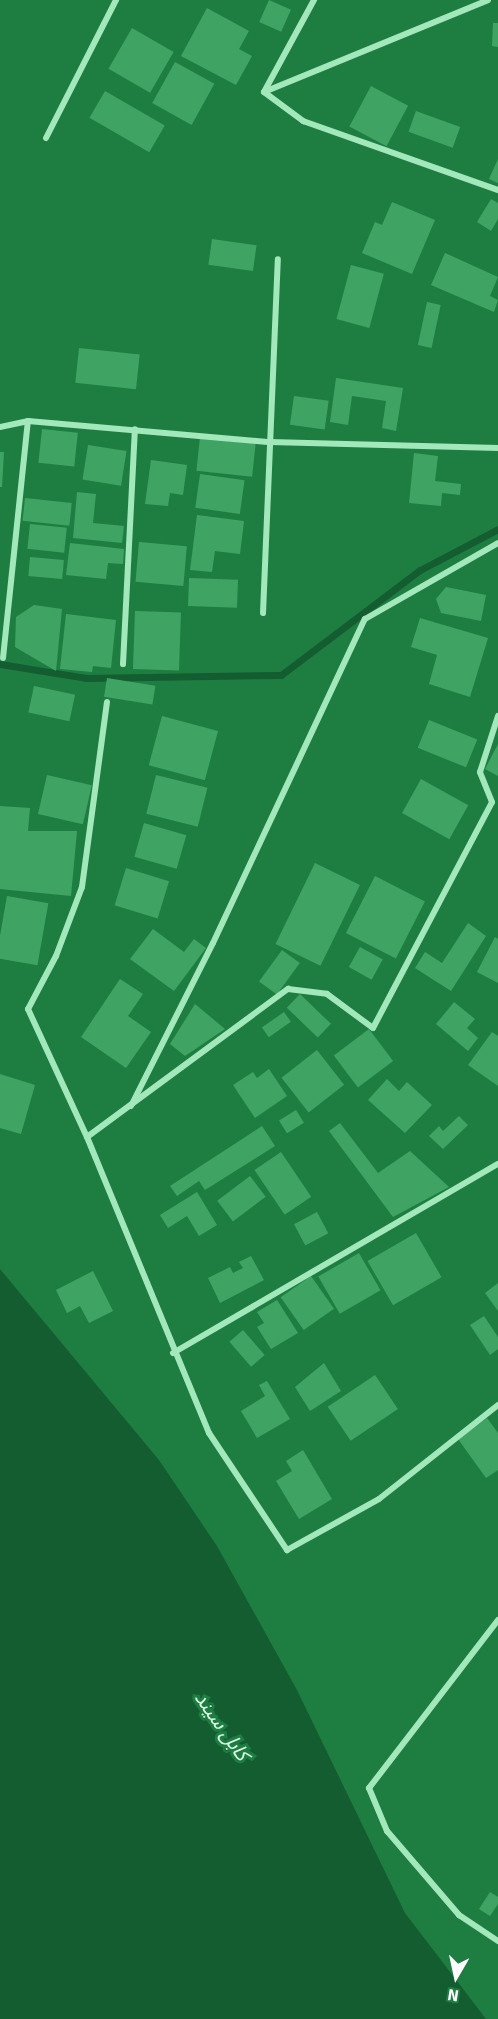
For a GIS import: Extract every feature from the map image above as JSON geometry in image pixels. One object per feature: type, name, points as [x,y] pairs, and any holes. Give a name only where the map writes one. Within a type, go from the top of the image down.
[{"type":"street","points":[[46,138],[116,0]]},
{"type":"street","points":[[264,93],[314,0]]},
{"type":"street","points":[[264,93],[488,0]]},
{"type":"street","points":[[264,93],[303,121],[498,190]]},
{"type":"street","points":[[263,613],[278,259]]},
{"type":"street","points":[[0,427],[28,421],[270,442],[498,448]]},
{"type":"street","points":[[3,658],[28,421]]},
{"type":"street","points":[[123,664],[135,429]]},
{"type":"street","points":[[131,1106],[213,943],[365,620],[498,543]]},
{"type":"street","points":[[107,702],[82,886],[56,956],[28,1010],[87,1137],[173,1353],[209,1433],[287,1550],[379,1499],[498,1405]]},
{"type":"street","points":[[87,1137],[288,989],[327,994],[373,1028],[492,802],[480,772],[498,716]]},
{"type":"street","points":[[173,1353],[498,1164]]},
{"type":"street","points":[[498,1620],[369,1788],[387,1831],[459,1915],[498,1941]]},
{"type":"water","name":"کابل سيند","points":[[0,1269],[159,1460],[217,1546],[297,1690],[405,1913],[486,2019],[0,2019]]},
{"type":"building","points":[[269,0],[291,10],[281,32],[259,22]]},
{"type":"building","points":[[207,8],[249,31],[239,49],[252,56],[236,85],[181,56]]},
{"type":"building","points":[[493,23],[498,23],[498,47],[492,46]]},
{"type":"building","points":[[132,28],[174,52],[150,93],[108,69]]},
{"type":"building","points":[[175,62],[214,84],[192,125],[152,103]]},
{"type":"building","points":[[371,86],[408,106],[386,146],[349,127]]},
{"type":"building","points":[[105,91],[165,125],[149,152],[90,118]]},
{"type":"building","points":[[416,111],[460,127],[453,148],[408,132]]},
{"type":"building","points":[[498,159],[498,183],[489,179]]},
{"type":"building","points":[[491,199],[498,203],[498,219],[491,231],[477,222]]},
{"type":"building","points":[[392,202],[435,220],[412,274],[362,253],[375,222],[382,225]]},
{"type":"building","points":[[212,239],[257,245],[253,271],[208,265]]},
{"type":"building","points":[[445,253],[498,277],[490,296],[498,300],[494,312],[431,285]]},
{"type":"building","points":[[351,265],[384,274],[369,328],[337,319]]},
{"type":"building","points":[[427,302],[441,305],[432,348],[418,345]]},
{"type":"building","points":[[79,348],[140,354],[136,389],[75,383]]},
{"type":"building","points":[[336,378],[403,388],[396,431],[382,428],[386,401],[352,396],[348,425],[330,422]]},
{"type":"building","points":[[294,396],[329,401],[325,430],[290,425]]},
{"type":"building","points":[[42,429],[78,433],[74,467],[38,463]]},
{"type":"building","points":[[200,437],[256,443],[252,477],[196,471]]},
{"type":"building","points":[[88,445],[127,451],[121,486],[83,480]]},
{"type":"building","points":[[0,452],[4,452],[2,487],[0,487]]},
{"type":"building","points":[[414,453],[438,456],[435,481],[461,484],[460,495],[442,493],[441,506],[409,503]]},
{"type":"building","points":[[151,460],[187,465],[183,495],[170,493],[168,506],[145,504]]},
{"type":"building","points":[[200,474],[245,480],[240,514],[195,508]]},
{"type":"building","points":[[77,492],[96,494],[93,523],[124,526],[122,543],[73,538]]},
{"type":"building","points":[[25,498],[72,503],[69,526],[23,521]]},
{"type":"building","points":[[197,515],[244,521],[240,554],[215,551],[212,572],[190,570]]},
{"type":"building","points":[[30,524],[67,528],[64,553],[27,549]]},
{"type":"building","points":[[139,542],[187,546],[183,586],[136,582]]},
{"type":"building","points":[[70,543],[124,549],[123,564],[108,563],[106,579],[66,575]]},
{"type":"building","points":[[30,557],[64,560],[62,579],[28,576]]},
{"type":"building","points":[[189,578],[238,580],[237,608],[188,606]]},
{"type":"building","points":[[446,587],[486,595],[481,621],[441,613],[436,599]]},
{"type":"building","points":[[34,605],[62,609],[56,671],[15,647],[16,617]]},
{"type":"building","points":[[135,611],[181,613],[179,671],[133,669]]},
{"type":"building","points":[[66,614],[116,620],[111,668],[93,666],[92,672],[60,669]]},
{"type":"building","points":[[420,618],[488,638],[470,697],[429,684],[437,655],[411,647]]},
{"type":"building","points":[[107,678],[155,686],[152,704],[104,697]]},
{"type":"building","points":[[34,686],[75,695],[69,721],[28,712]]},
{"type":"building","points":[[162,716],[218,731],[205,780],[149,765]]},
{"type":"building","points":[[429,720],[477,739],[466,767],[418,748]]},
{"type":"building","points":[[498,744],[498,776],[485,769]]},
{"type":"building","points":[[47,775],[92,785],[83,824],[38,814]]},
{"type":"building","points":[[156,775],[207,788],[198,827],[146,814]]},
{"type":"building","points":[[421,779],[468,805],[449,839],[402,813]]},
{"type":"building","points":[[0,806],[30,808],[28,831],[77,831],[71,896],[0,889]]},
{"type":"building","points":[[144,823],[186,835],[177,869],[134,857]]},
{"type":"building","points":[[315,863],[360,885],[320,966],[276,944]]},
{"type":"building","points":[[126,868],[169,881],[158,918],[115,905]]},
{"type":"building","points":[[375,876],[425,901],[396,958],[346,933]]},
{"type":"building","points":[[7,896],[48,903],[37,965],[0,959],[0,936]]},
{"type":"building","points":[[468,923],[486,936],[451,991],[415,968],[425,952],[442,963]]},
{"type":"building","points":[[153,929],[184,952],[194,939],[206,948],[174,991],[130,959]]},
{"type":"building","points":[[495,937],[498,939],[498,983],[477,972]]},
{"type":"building","points":[[360,947],[383,960],[372,980],[349,967]]},
{"type":"building","points":[[282,950],[300,963],[277,994],[259,982]]},
{"type":"building","points":[[120,979],[143,994],[128,1016],[151,1032],[126,1068],[81,1037]]},
{"type":"building","points":[[300,994],[331,1024],[318,1038],[287,1008]]},
{"type":"building","points":[[454,1002],[475,1019],[467,1028],[478,1038],[468,1051],[436,1024]]},
{"type":"building","points":[[195,1004],[225,1029],[185,1056],[170,1044]]},
{"type":"building","points":[[284,1012],[291,1022],[269,1037],[262,1027]]},
{"type":"building","points":[[369,1029],[393,1061],[358,1087],[334,1055]]},
{"type":"building","points":[[492,1032],[498,1036],[498,1086],[468,1065]]},
{"type":"building","points":[[317,1050],[344,1085],[309,1112],[282,1078]]},
{"type":"building","points":[[269,1069],[287,1096],[255,1118],[233,1085],[253,1072],[257,1078]]},
{"type":"building","points":[[0,1074],[35,1085],[21,1134],[0,1128]]},
{"type":"building","points":[[387,1079],[399,1091],[407,1082],[432,1105],[405,1133],[368,1100]]},
{"type":"building","points":[[296,1110],[304,1123],[287,1133],[279,1121]]},
{"type":"building","points":[[459,1116],[468,1125],[443,1149],[429,1136],[439,1126],[443,1131]]},
{"type":"building","points":[[340,1123],[378,1173],[410,1151],[449,1187],[393,1217],[329,1131]]},
{"type":"building","points":[[262,1126],[275,1146],[205,1190],[199,1181],[177,1196],[170,1186]]},
{"type":"building","points":[[281,1152],[311,1197],[285,1215],[254,1170]]},
{"type":"building","points":[[250,1176],[266,1197],[233,1221],[217,1201]]},
{"type":"building","points":[[197,1192],[217,1225],[199,1236],[187,1216],[168,1228],[160,1215]]},
{"type":"building","points":[[317,1212],[328,1233],[305,1245],[294,1224]]},
{"type":"building","points":[[416,1233],[442,1277],[393,1305],[368,1261]]},
{"type":"building","points":[[359,1253],[380,1290],[340,1314],[318,1276]]},
{"type":"building","points":[[251,1256],[264,1280],[220,1303],[208,1278],[230,1267],[233,1273],[243,1268],[239,1262]]},
{"type":"building","points":[[93,1271],[113,1311],[89,1323],[80,1306],[67,1313],[56,1290]]},
{"type":"building","points":[[311,1276],[334,1309],[304,1330],[281,1297]]},
{"type":"building","points":[[498,1283],[498,1311],[485,1293]]},
{"type":"building","points":[[277,1300],[298,1333],[271,1349],[257,1327],[264,1323],[257,1312]]},
{"type":"building","points":[[484,1316],[498,1337],[498,1349],[490,1355],[470,1325]]},
{"type":"building","points":[[243,1330],[265,1355],[251,1367],[229,1342]]},
{"type":"building","points":[[324,1363],[341,1391],[310,1411],[295,1387]]},
{"type":"building","points":[[375,1375],[398,1409],[351,1441],[328,1407]]},
{"type":"building","points":[[267,1381],[290,1419],[257,1438],[241,1411],[265,1396],[259,1385]]},
{"type":"building","points":[[487,1418],[498,1433],[498,1470],[486,1478],[458,1439]]},
{"type":"building","points":[[303,1450],[332,1499],[299,1519],[276,1481],[292,1471],[286,1461]]},
{"type":"building","points":[[490,1892],[498,1897],[498,1904],[490,1916],[479,1909]]},
{"type":"waterway","points":[[0,664],[86,678],[281,675],[420,570],[498,529]]}]
